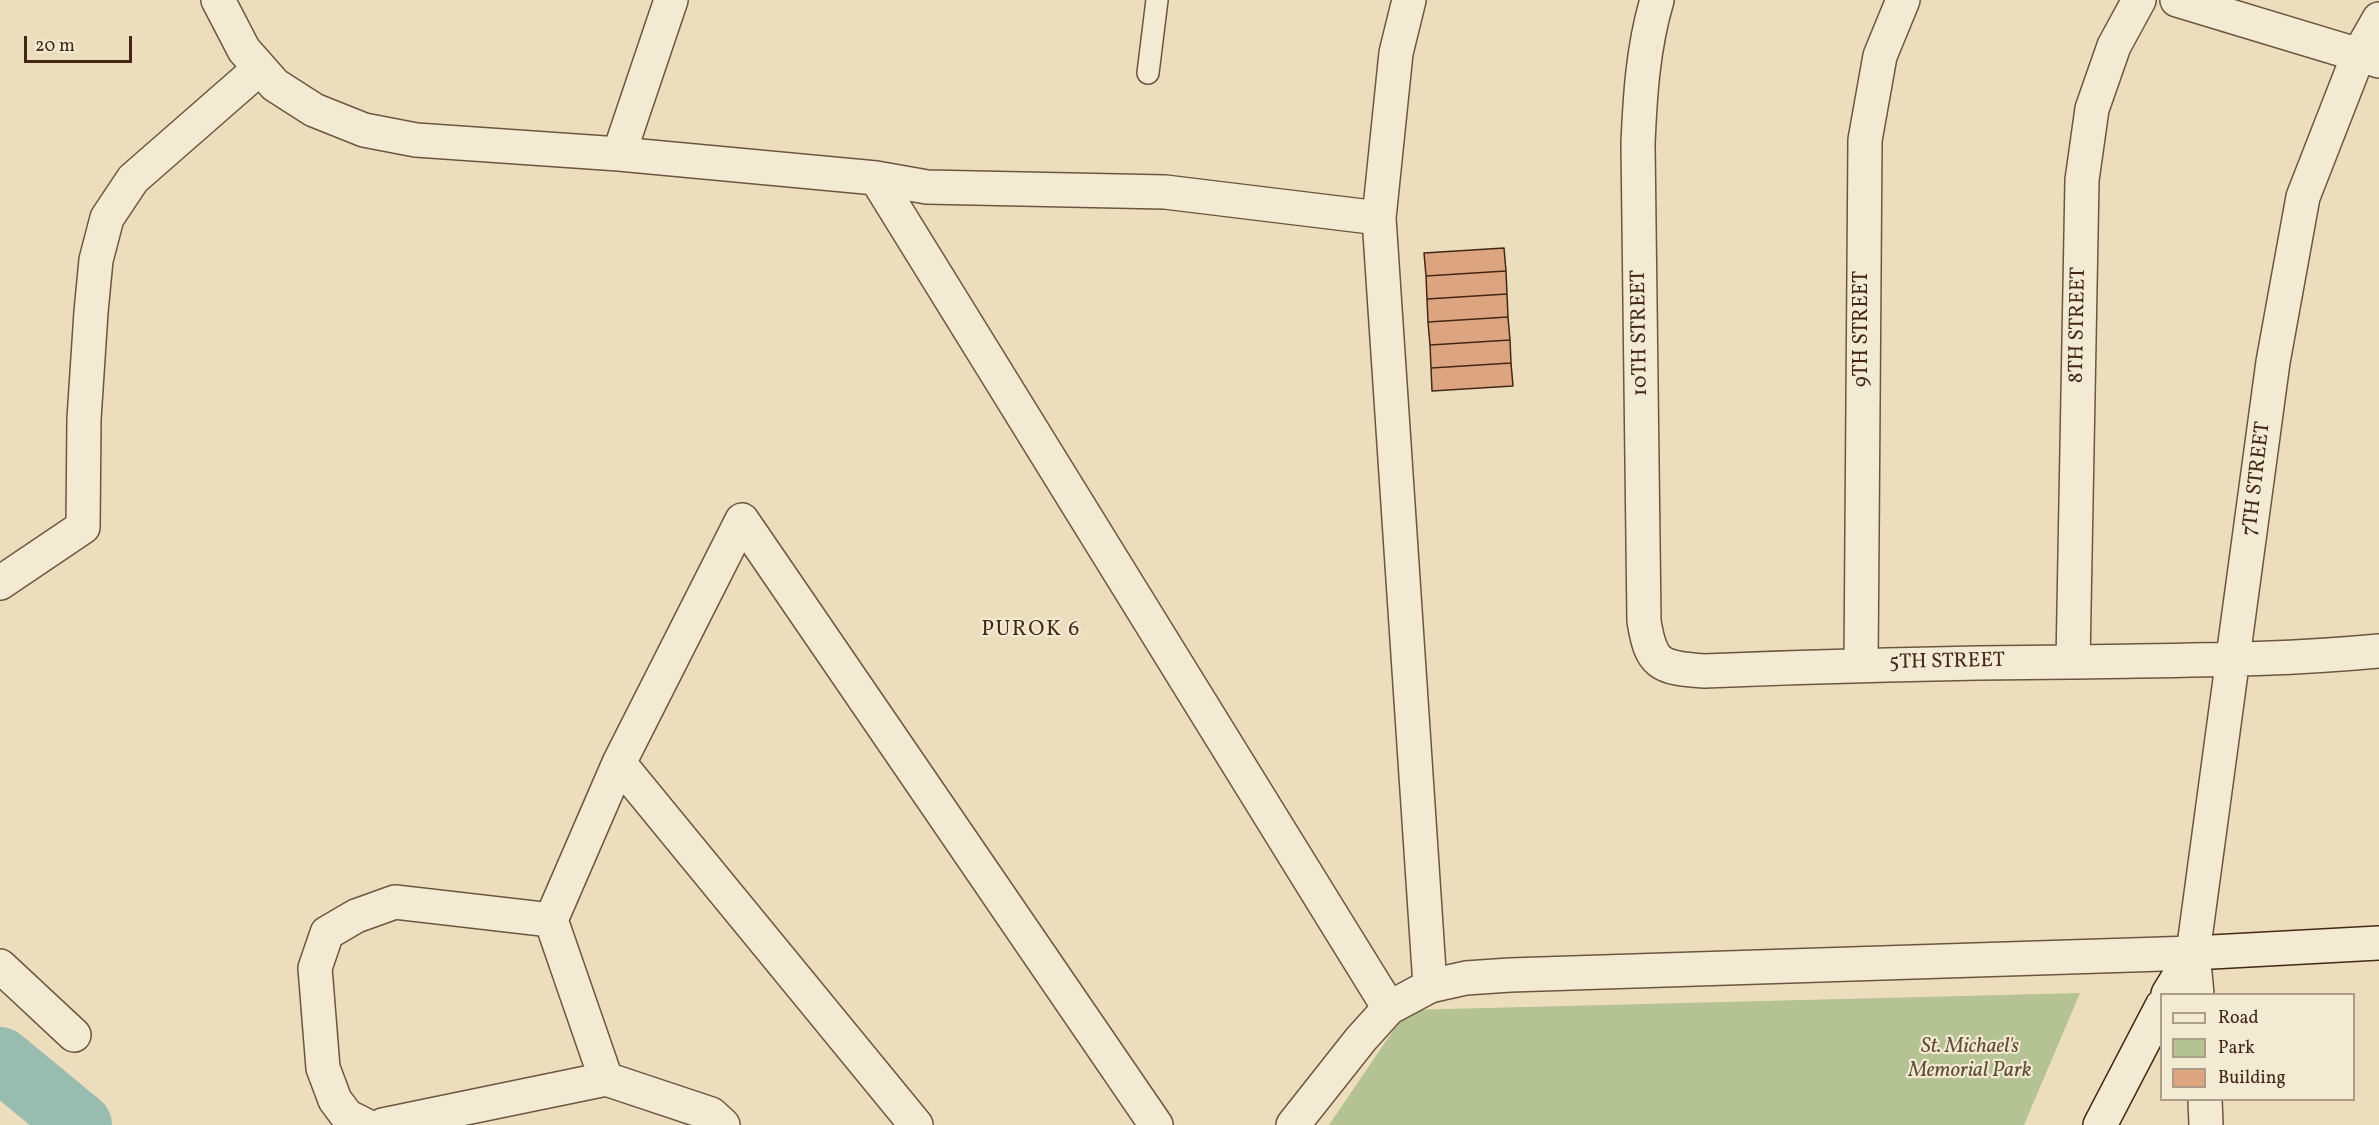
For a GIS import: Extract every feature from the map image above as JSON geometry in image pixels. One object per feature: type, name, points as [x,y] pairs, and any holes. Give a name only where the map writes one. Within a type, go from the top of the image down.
[{"type":"street","points":[[218,0],[244,50],[275,85],[314,110],[364,130],[417,140],[619,154],[876,178],[927,187],[1166,192],[1379,218]]},
{"type":"street","points":[[619,154],[671,0]]},
{"type":"street","points":[[1409,0],[1396,53],[1379,218],[1430,986]]},
{"type":"street","name":"10TH STREET","points":[[1657,0],[1651,20],[1641,87],[1638,144],[1644,621],[1648,646],[1660,663]]},
{"type":"street","name":"9TH STREET","points":[[1861,664],[1865,140],[1880,56],[1904,0]]},
{"type":"street","name":"8TH STREET","points":[[2073,662],[2082,180],[2092,109],[2114,46],[2139,0]]},
{"type":"street","points":[[2177,0],[2369,59]]},
{"type":"street","name":"7TH STREET","points":[[2193,953],[2235,660],[2273,362],[2303,197],[2369,59],[2379,18]]},
{"type":"street","points":[[0,583],[83,527],[84,419],[91,312],[96,260],[107,218],[133,179],[260,68]]},
{"type":"street","points":[[876,178],[1389,1008]]},
{"type":"street","points":[[606,1079],[551,920],[619,763],[742,520],[1156,1125]]},
{"type":"street","name":"5TH STREET","points":[[1660,663],[1678,669],[1704,671],[1861,664],[2235,660],[2320,657],[2379,651]]},
{"type":"street","points":[[619,763],[916,1125]]},
{"type":"street","points":[[365,1125],[347,1116],[335,1100],[323,1068],[315,968],[327,933],[356,916],[395,902],[551,920]]},
{"type":"street","points":[[1293,1125],[1361,1039],[1389,1008],[1430,986],[1466,978],[2193,953],[2379,943]]},
{"type":"street","points":[[2169,993],[2193,953]]},
{"type":"street","points":[[2193,953],[2197,993]]},
{"type":"street","points":[[0,966],[74,1035]]},
{"type":"street","points":[[2100,1125],[2160,1010]]},
{"type":"street","points":[[383,1125],[606,1079],[711,1114],[723,1125]]},
{"type":"street","points":[[2205,1101],[2206,1125]]},
{"type":"lane","points":[[1148,73],[1157,0]]},
{"type":"green space","name":"St. Michael's Memorial Park","points":[[2080,993],[2024,1125],[1329,1125],[1407,1010]]},
{"type":"building","points":[[1504,248],[1506,271],[1426,276],[1424,253]]},
{"type":"building","points":[[1506,271],[1507,294],[1427,299],[1426,276]]},
{"type":"building","points":[[1507,294],[1508,317],[1428,322],[1427,299]]},
{"type":"building","points":[[1508,317],[1510,340],[1430,345],[1428,322]]},
{"type":"building","points":[[1510,340],[1511,363],[1431,368],[1430,345]]},
{"type":"building","points":[[1511,363],[1513,386],[1432,391],[1431,368]]},
{"type":"waterway","points":[[0,1059],[80,1125]]},
{"type":"district","name":"PUROK 6","points":[[1031,631]]}]
